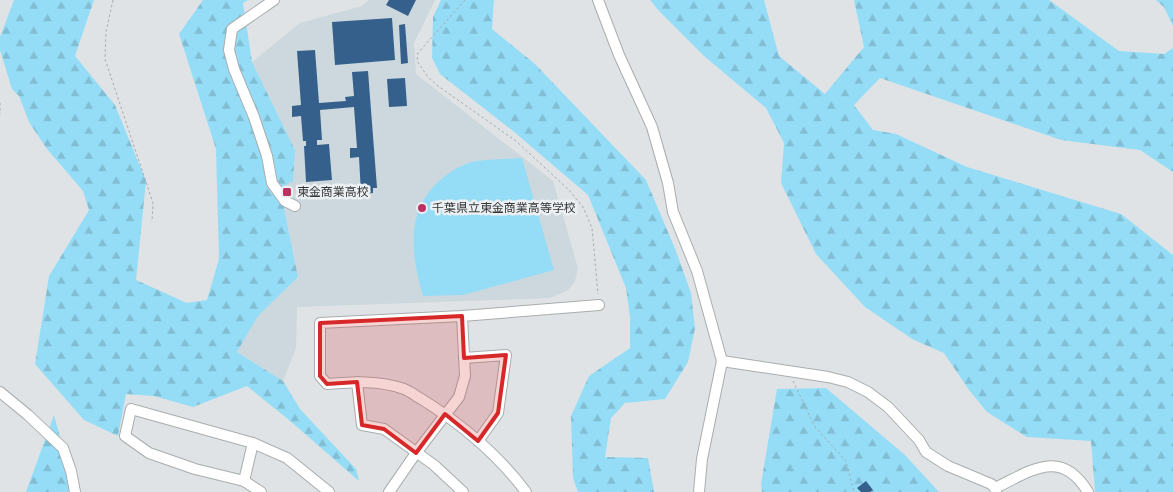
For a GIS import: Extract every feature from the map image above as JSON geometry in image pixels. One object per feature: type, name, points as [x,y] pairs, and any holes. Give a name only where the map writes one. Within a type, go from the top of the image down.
[{"type":"street","points":[[274,0],[232,29],[229,50],[234,69],[254,117],[267,156],[272,183],[285,201],[295,206]]},
{"type":"street","points":[[598,0],[619,55],[652,126],[668,183],[673,212],[697,271],[722,361],[702,459],[699,492]]},
{"type":"street","points":[[526,492],[514,476],[478,441],[445,414],[405,389],[383,384],[357,382],[328,384],[320,376],[320,323],[462,316],[599,305]]},
{"type":"street","points":[[390,492],[416,453],[459,397],[465,376],[462,316]]},
{"type":"street","points":[[464,358],[506,355],[498,413],[478,441]]},
{"type":"street","points":[[722,361],[828,377],[848,382],[868,392],[888,407],[919,440],[926,452],[948,466],[991,484],[996,490],[1047,466],[1064,468],[1075,474],[1088,492]]},
{"type":"street","points":[[357,382],[362,425],[384,429],[434,465],[463,492]]},
{"type":"street","points":[[0,392],[28,415],[62,448],[71,471],[75,492]]},
{"type":"street","points":[[261,492],[244,482],[194,469],[149,453],[125,436],[131,409],[253,443],[287,458],[329,492]]},
{"type":"street","points":[[244,482],[253,443]]},
{"type":"path","points":[[113,0],[106,32],[105,59],[152,203],[152,221]]},
{"type":"path","points":[[465,0],[418,52],[417,61],[428,77],[438,86],[516,141],[569,190],[583,207],[592,228],[599,305]]},
{"type":"path","points":[[0,103],[0,114]]},
{"type":"path","points":[[789,371],[815,427],[846,461],[854,492]]},
{"type":"highlighted area","points":[[462,316],[464,358],[506,355],[498,413],[478,441],[445,414],[416,453],[384,429],[362,425],[357,382],[327,384],[320,376],[320,323]]},
{"type":"shaded area","name":"千葉県立東金商業高等学校","points":[[369,0],[435,0],[414,43],[416,74],[553,181],[578,268],[575,281],[568,290],[550,298],[297,307],[296,348],[283,381],[237,352],[258,316],[298,277],[280,187],[295,150],[252,62],[300,23],[362,6]]},
{"type":"green space","points":[[14,0],[94,0],[75,56],[115,105],[146,181],[136,280],[187,303],[207,300],[219,259],[216,149],[179,34],[203,0],[248,0],[243,3],[252,62],[295,150],[293,181],[280,188],[298,277],[258,316],[237,352],[283,381],[300,409],[356,469],[359,481],[247,386],[193,407],[154,396],[126,394],[118,436],[84,420],[35,364],[49,276],[89,210],[83,191],[47,149],[29,122],[19,96],[12,89],[0,50],[0,37]]},
{"type":"green space","points":[[441,0],[494,0],[492,29],[535,64],[646,180],[676,251],[691,293],[695,328],[688,362],[665,399],[625,403],[611,418],[605,457],[648,458],[654,492],[578,492],[573,478],[571,416],[589,376],[630,348],[630,317],[626,288],[588,195],[513,131],[440,74],[432,58],[433,17]]},
{"type":"green space","points":[[650,0],[764,0],[779,56],[825,94],[864,47],[854,0],[1049,0],[1119,51],[1164,54],[1173,48],[1173,172],[1140,150],[1061,140],[880,78],[854,105],[873,130],[896,134],[967,167],[1121,214],[1173,255],[1173,492],[1095,492],[1091,441],[1027,437],[987,412],[969,390],[944,353],[912,339],[865,307],[816,254],[781,183],[784,143],[766,108],[704,56]]},
{"type":"green space","points":[[1156,0],[1173,0],[1173,26],[1164,7]]},
{"type":"green space","points":[[522,158],[554,270],[463,295],[423,296],[416,265],[414,235],[420,206],[428,193],[439,181],[466,164],[482,160]]},
{"type":"green space","points":[[826,388],[905,455],[939,492],[762,492],[761,484],[777,389]]},
{"type":"green space","points":[[54,415],[75,492],[26,492]]},
{"type":"building","points":[[389,0],[416,0],[408,16],[386,5]]},
{"type":"building","points":[[392,18],[395,60],[335,65],[332,22]]},
{"type":"building","points":[[405,24],[408,63],[401,64],[399,25]]},
{"type":"building","points":[[315,50],[319,103],[346,101],[345,97],[354,96],[352,72],[368,71],[377,188],[373,188],[373,193],[361,194],[359,157],[350,158],[350,148],[357,148],[354,107],[320,110],[322,140],[317,140],[317,145],[329,144],[332,180],[306,182],[304,146],[306,146],[306,141],[303,141],[301,116],[292,117],[292,106],[301,105],[297,51]]},
{"type":"building","points":[[405,78],[407,106],[389,107],[387,79]]},
{"type":"building","points":[[866,481],[873,490],[861,492],[857,488]]},
{"type":"place","name":"東金商業高校","points":[[287,192]]},
{"type":"place","name":"千葉県立東金商業高等学校","points":[[422,208]]}]
